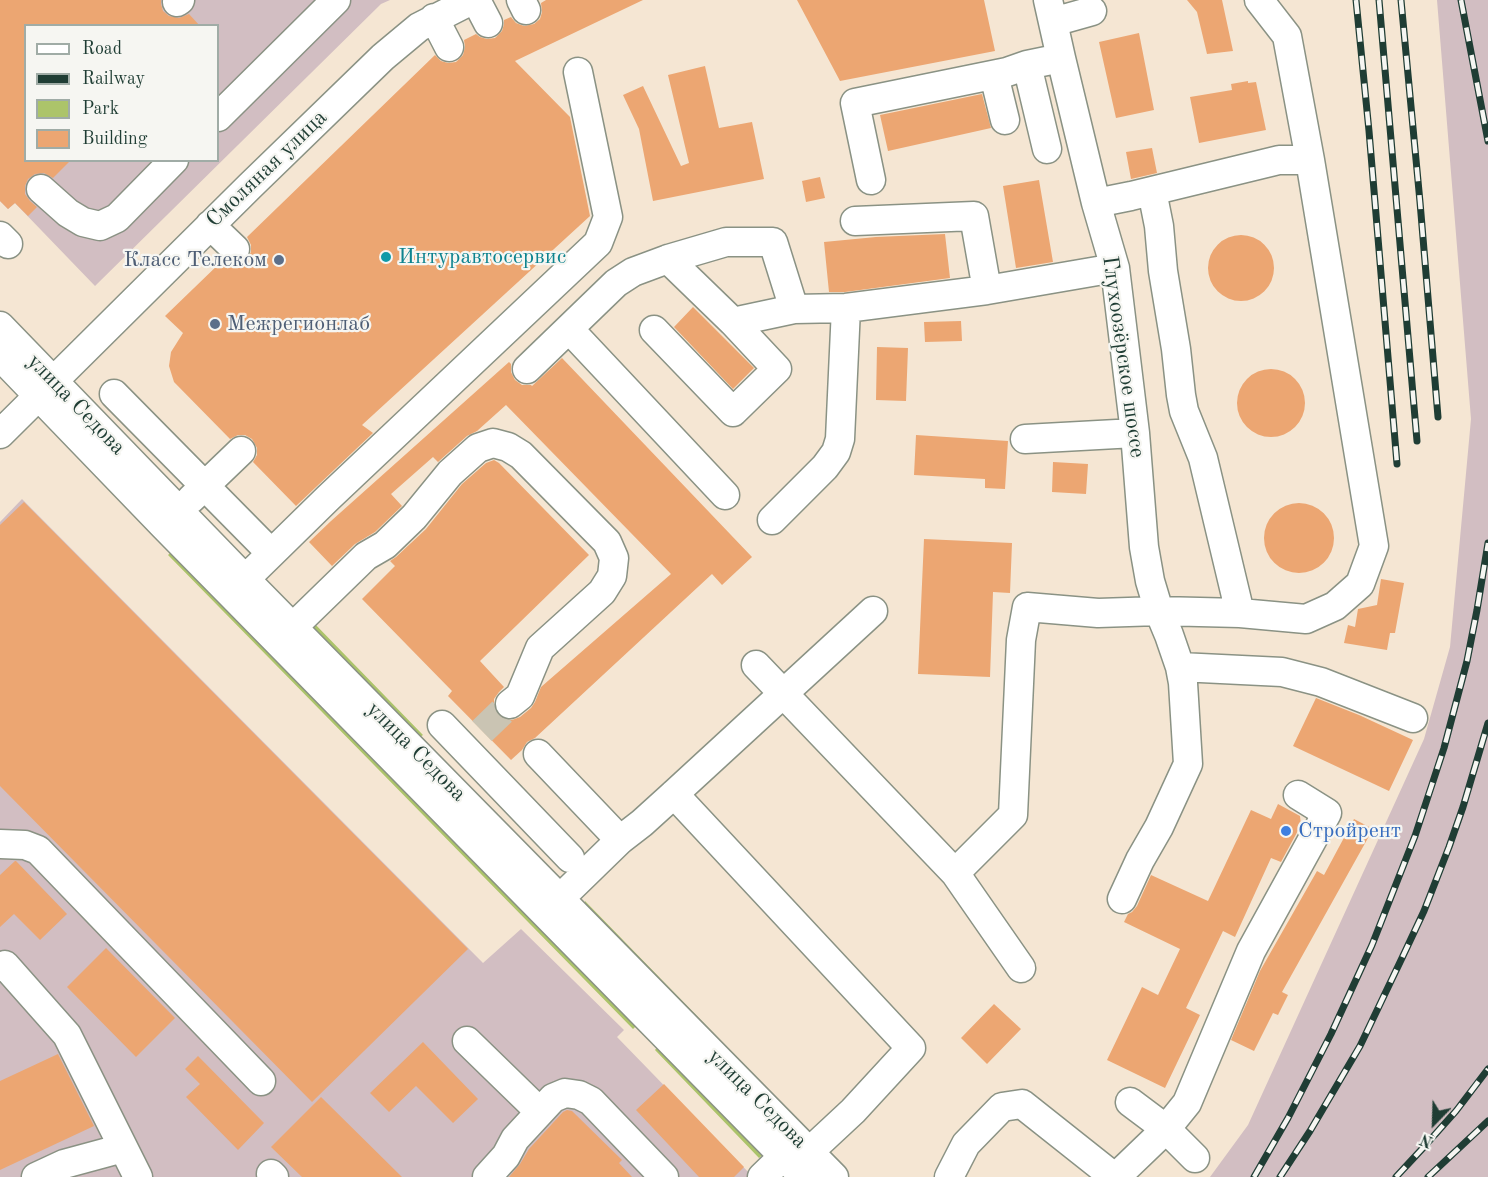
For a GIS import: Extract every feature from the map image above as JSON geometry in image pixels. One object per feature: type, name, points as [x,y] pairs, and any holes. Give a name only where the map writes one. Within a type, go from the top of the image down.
[{"type":"street","points":[[219,116],[336,0]]},
{"type":"street","points":[[955,873],[1013,815],[1021,640],[1027,607],[1098,613],[1159,611],[1306,619],[1335,606],[1360,584],[1374,546],[1310,160],[1287,36],[1259,0]]},
{"type":"street","name":"Смоляная улица","points":[[0,434],[383,57],[411,33],[434,18],[479,8]]},
{"type":"street","points":[[1051,11],[1092,11]]},
{"type":"street","name":"Глухоозёрское шоссе","points":[[1051,11],[1096,203],[1115,268],[1135,433],[1144,547],[1150,580],[1180,667],[1183,683],[1188,764],[1122,899]]},
{"type":"street","points":[[434,18],[448,47]]},
{"type":"street","points":[[872,180],[855,103],[994,75],[1061,58]]},
{"type":"street","points":[[1027,65],[1047,149]]},
{"type":"street","points":[[238,586],[598,243],[608,217],[578,72]]},
{"type":"street","points":[[994,75],[1005,120]]},
{"type":"street","points":[[1096,203],[1152,192],[1279,160],[1310,160]]},
{"type":"street","points":[[41,189],[68,213],[83,222],[100,226],[117,218],[172,162]]},
{"type":"street","points":[[1152,192],[1159,226],[1163,271],[1184,411],[1203,458],[1240,614]]},
{"type":"street","points":[[855,221],[974,216],[987,290]]},
{"type":"street","points":[[210,225],[235,249]]},
{"type":"street","points":[[527,369],[616,283],[633,272],[648,265],[726,242],[773,242],[794,309]]},
{"type":"street","points":[[654,330],[734,412],[777,369],[733,322],[668,259]]},
{"type":"street","points":[[733,322],[794,309],[846,308],[987,290],[1115,268]]},
{"type":"street","points":[[772,520],[836,453],[840,439],[846,308]]},
{"type":"street","name":"улица Седова","points":[[0,326],[46,388],[553,906],[656,1027],[798,1159],[834,1177]]},
{"type":"street","points":[[568,329],[725,495]]},
{"type":"street","name":"улица Седова","points":[[0,356],[46,388],[179,511],[238,586],[292,627],[432,783]]},
{"type":"street","points":[[114,394],[271,554]]},
{"type":"street","points":[[1025,439],[1135,433]]},
{"type":"street","points":[[292,627],[366,556],[385,545],[414,517],[450,473],[478,448],[493,443],[508,447],[521,454],[607,542],[614,558],[612,576],[602,592],[540,648],[520,696],[510,704]]},
{"type":"street","points":[[179,511],[241,451]]},
{"type":"street","points":[[553,906],[620,840],[642,823],[873,611]]},
{"type":"street","points":[[756,666],[955,873],[1022,968]]},
{"type":"street","points":[[1180,667],[1282,672],[1322,682],[1413,718]]},
{"type":"street","points":[[441,725],[473,740],[570,858]]},
{"type":"street","points":[[432,783],[473,740]]},
{"type":"street","points":[[538,754],[620,840]]},
{"type":"street","points":[[674,794],[911,1048],[853,1111],[798,1159],[762,1177]]},
{"type":"street","points":[[949,1177],[966,1144],[1002,1107],[1022,1104],[1115,1177],[1166,1129],[1187,1103],[1251,951],[1327,813],[1298,795]]},
{"type":"street","points":[[0,844],[25,845],[38,850],[261,1081]]},
{"type":"street","points":[[0,968],[5,965],[67,1035],[138,1177]]},
{"type":"street","points":[[467,1041],[540,1112]]},
{"type":"street","points":[[487,1177],[506,1156],[515,1139],[540,1112],[554,1098],[565,1094],[579,1095],[591,1101],[664,1177]]},
{"type":"street","points":[[1130,1102],[1166,1129],[1195,1158]]},
{"type":"street","points":[[36,1177],[64,1164],[123,1148]]},
{"type":"shaded area","points":[[0,0],[390,0],[381,4],[95,286],[15,203],[8,209],[0,201]]},
{"type":"shaded area","points":[[1437,0],[1488,0],[1488,1177],[1210,1177],[1248,1125],[1424,739],[1450,647],[1471,419]]},
{"type":"shaded area","points":[[22,499],[483,963],[521,929],[624,1030],[617,1037],[753,1177],[0,1177],[0,522]]},
{"type":"green space","points":[[173,550],[638,1024],[633,1029],[168,555]]},
{"type":"green space","points":[[312,621],[423,735],[420,737],[308,626]]},
{"type":"green space","points":[[585,901],[809,1131],[805,1131],[585,905]]},
{"type":"green space","points":[[659,1045],[765,1153],[759,1158],[655,1050]]},
{"type":"building","points":[[0,0],[161,0],[163,11],[169,16],[179,18],[189,14],[198,24],[24,24],[24,162],[69,162],[53,178],[44,173],[35,174],[28,179],[25,194],[37,207],[28,216],[15,203],[8,209],[0,201]]},
{"type":"building","name":"Интуравтосервис","points":[[546,0],[643,0],[515,61],[570,117],[590,216],[362,425],[373,433],[296,506],[253,462],[257,455],[257,448],[252,439],[245,435],[238,435],[230,439],[174,382],[169,366],[171,352],[183,333],[165,316],[223,260],[232,265],[240,265],[246,261],[251,252],[251,245],[247,237],[435,55],[441,61],[456,62],[463,55],[464,40],[476,34],[487,39],[495,38],[502,31],[504,20],[511,17],[516,23],[524,26],[534,24],[540,19],[541,3]]},
{"type":"building","points":[[797,0],[984,0],[995,51],[840,81]]},
{"type":"building","points":[[1187,0],[1222,0],[1233,51],[1207,54],[1197,12]]},
{"type":"building","points":[[1139,33],[1154,110],[1116,118],[1099,42]]},
{"type":"building","points":[[705,66],[719,128],[752,122],[764,179],[653,201],[639,129],[623,95],[643,86],[681,166],[689,163],[668,75]]},
{"type":"building","points":[[1248,81],[1248,83],[1256,82],[1266,130],[1199,143],[1190,97],[1232,90],[1231,84]]},
{"type":"building","points":[[982,94],[991,128],[888,151],[880,115]]},
{"type":"building","points":[[1152,148],[1157,173],[1131,179],[1126,152]]},
{"type":"building","points":[[820,177],[825,198],[806,202],[802,181]]},
{"type":"building","points":[[1039,180],[1053,262],[1016,268],[1003,186]]},
{"type":"building","points":[[945,234],[950,278],[845,292],[829,292],[824,242]]},
{"type":"building","points":[[1241,235],[1254,237],[1264,245],[1272,255],[1274,268],[1272,281],[1264,291],[1254,299],[1241,301],[1228,299],[1218,291],[1210,281],[1208,268],[1210,255],[1218,245],[1228,237]]},
{"type":"building","points":[[693,307],[754,368],[733,389],[674,327]]},
{"type":"building","points":[[961,321],[962,341],[925,342],[924,322]]},
{"type":"building","points":[[877,347],[908,348],[906,401],[876,400]]},
{"type":"building","points":[[562,358],[752,557],[722,585],[712,574],[535,738],[527,742],[511,760],[448,696],[452,691],[362,599],[395,566],[390,561],[426,529],[462,484],[486,463],[494,460],[589,555],[480,661],[504,687],[494,699],[497,714],[503,719],[512,720],[531,708],[541,687],[671,574],[506,405],[438,462],[433,457],[391,494],[402,506],[375,532],[355,544],[332,566],[309,542],[509,362],[515,380],[522,385],[532,386]]},
{"type":"building","points":[[1264,369],[1278,369],[1290,374],[1300,384],[1305,403],[1300,422],[1290,432],[1278,437],[1264,437],[1252,432],[1242,422],[1237,410],[1237,396],[1242,384],[1252,374]]},
{"type":"building","points":[[916,435],[1008,441],[1005,489],[985,488],[985,479],[914,475]]},
{"type":"building","points":[[1053,462],[1088,464],[1086,494],[1052,492]]},
{"type":"building","points":[[24,502],[468,949],[312,1102],[0,786],[0,525]]},
{"type":"building","points":[[1299,503],[1312,506],[1324,513],[1331,525],[1334,538],[1331,551],[1324,563],[1312,570],[1299,573],[1286,570],[1274,563],[1267,551],[1264,538],[1267,525],[1274,513],[1286,506]]},
{"type":"building","points":[[924,539],[1012,543],[1010,593],[993,592],[990,677],[918,674]]},
{"type":"building","points":[[1381,579],[1404,583],[1395,633],[1390,633],[1387,650],[1344,643],[1348,625],[1355,627],[1358,609],[1377,605]]},
{"type":"building","points":[[1316,698],[1413,740],[1389,791],[1293,746]]},
{"type":"building","points":[[1278,804],[1300,816],[1301,825],[1281,862],[1271,858],[1235,937],[1223,931],[1186,1008],[1200,1015],[1165,1088],[1107,1060],[1142,987],[1158,995],[1180,949],[1124,922],[1128,914],[1137,906],[1151,875],[1208,901],[1251,810],[1271,819]]},
{"type":"building","points":[[1354,819],[1373,829],[1282,992],[1288,995],[1278,1015],[1273,1013],[1254,1051],[1231,1040],[1260,971],[1317,871],[1324,875]]},
{"type":"building","points":[[15,861],[67,914],[40,940],[14,914],[0,927],[0,875]]},
{"type":"building","points":[[106,948],[175,1018],[136,1057],[67,987]]},
{"type":"building","points":[[994,1004],[1021,1029],[987,1064],[961,1038]]},
{"type":"building","points":[[423,1042],[478,1099],[453,1123],[416,1086],[389,1112],[370,1093]]},
{"type":"building","points":[[58,1054],[94,1126],[0,1170],[0,1081]]},
{"type":"building","points":[[198,1056],[264,1123],[238,1150],[186,1097],[200,1084],[185,1069]]},
{"type":"building","points":[[664,1084],[744,1167],[734,1177],[699,1177],[636,1110]]},
{"type":"building","points":[[321,1097],[402,1177],[302,1177],[271,1147]]},
{"type":"building","points":[[567,1110],[572,1111],[622,1160],[619,1163],[632,1177],[509,1177],[529,1149]]},
{"type":"tunnel","points":[[482,731],[510,704]]},
{"type":"railway","points":[[1356,0],[1397,464]]},
{"type":"railway","points":[[1379,0],[1417,441]]},
{"type":"railway","points":[[1401,0],[1438,417]]},
{"type":"railway","points":[[1461,0],[1488,141]]},
{"type":"railway","points":[[1254,1177],[1288,1118],[1331,1034],[1372,945],[1415,836],[1444,748],[1467,661],[1488,543]]},
{"type":"railway","points":[[1280,1177],[1360,1046],[1424,911],[1463,807],[1488,723]]},
{"type":"railway","points":[[1396,1177],[1456,1111],[1488,1069]]},
{"type":"railway","points":[[1428,1177],[1488,1121]]},
{"type":"place","name":"Интуравтосервис","points":[[386,257]]},
{"type":"place","name":"Класс Телеком","points":[[279,260]]},
{"type":"place","name":"Межрегионлаб","points":[[215,324]]},
{"type":"place","name":"Стройрент","points":[[1286,831]]}]
